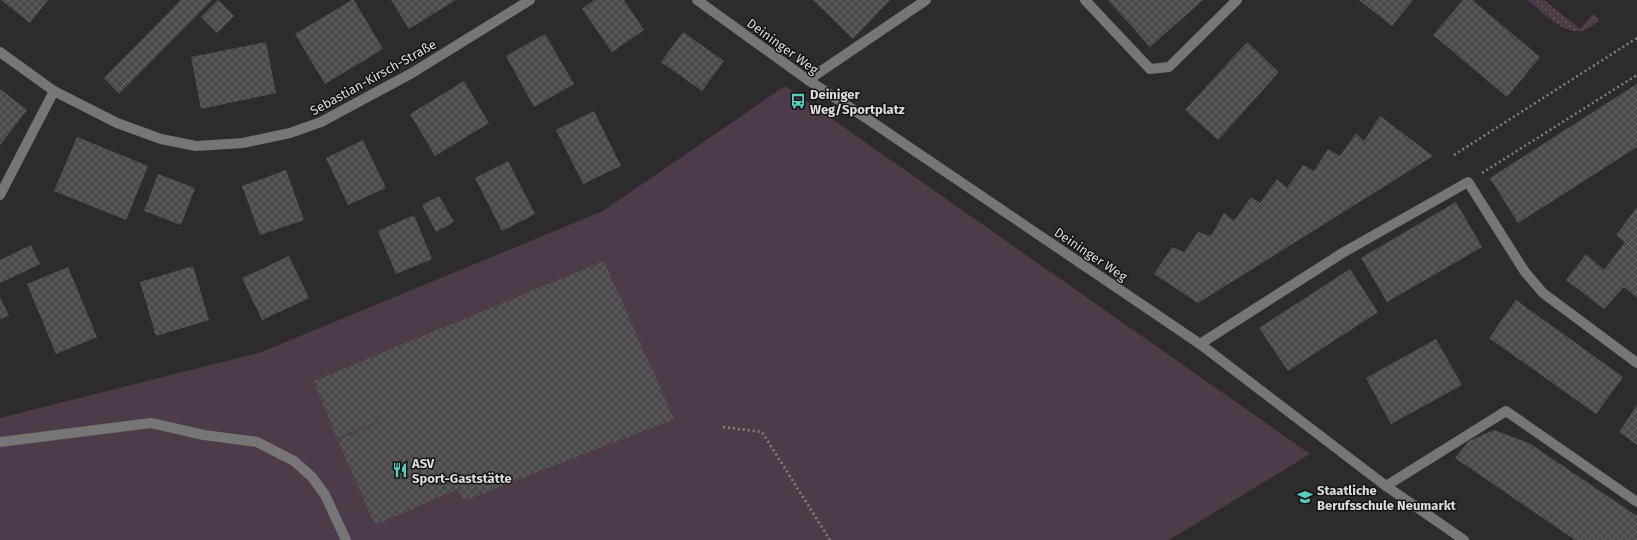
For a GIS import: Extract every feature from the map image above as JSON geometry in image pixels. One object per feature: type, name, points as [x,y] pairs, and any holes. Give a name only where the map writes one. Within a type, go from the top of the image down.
[{"type":"street","name":"Sebastian-Kirsch-Straße","points":[[0,52],[54,91],[117,124],[161,139],[196,146],[243,143],[284,134],[321,122],[412,73],[530,0]]},
{"type":"street","name":"Deininger Weg","points":[[697,0],[808,80],[1200,344],[1386,486],[1464,540]]},
{"type":"street","points":[[808,80],[926,0]]},
{"type":"street","points":[[1085,0],[1150,69],[1169,67],[1237,0]]},
{"type":"street","points":[[0,195],[54,91]]},
{"type":"street","points":[[1200,344],[1344,252],[1468,182],[1525,272],[1543,293],[1637,363]]},
{"type":"street","points":[[1386,486],[1506,411],[1637,502]]},
{"type":"street","points":[[0,442],[151,423],[204,435],[257,442],[294,461],[312,477],[325,495],[346,540]]},
{"type":"path","points":[[1454,155],[1637,38]]},
{"type":"path","points":[[1468,182],[1637,75]]},
{"type":"path","points":[[723,427],[762,432],[830,540]]},
{"type":"shaded area","points":[[1528,0],[1544,0],[1580,29],[1593,14],[1599,21],[1585,30],[1570,30],[1554,22]]},
{"type":"shaded area","points":[[785,86],[1310,454],[1169,540],[0,540],[0,418],[259,353],[603,211]]},
{"type":"building","points":[[1,0],[48,0],[30,23]]},
{"type":"building","points":[[181,0],[212,0],[119,94],[104,78]]},
{"type":"building","points":[[218,0],[234,16],[217,33],[201,17]]},
{"type":"building","points":[[354,0],[383,49],[325,84],[295,34]]},
{"type":"building","points":[[391,0],[456,0],[409,29]]},
{"type":"building","points":[[594,0],[624,0],[644,30],[612,52],[582,9]]},
{"type":"building","points":[[813,0],[890,0],[853,39]]},
{"type":"building","points":[[1108,0],[1203,0],[1150,47]]},
{"type":"building","points":[[1359,0],[1413,0],[1392,26]]},
{"type":"building","points":[[1463,0],[1472,0],[1540,57],[1507,97],[1433,35]]},
{"type":"building","points":[[683,32],[724,61],[702,91],[661,62]]},
{"type":"building","points":[[545,34],[574,84],[534,107],[506,56]]},
{"type":"building","points":[[266,42],[276,93],[201,109],[191,57]]},
{"type":"building","points":[[1247,42],[1279,72],[1218,140],[1185,110]]},
{"type":"building","points":[[464,81],[489,123],[435,156],[410,114]]},
{"type":"building","points":[[1637,84],[1637,147],[1518,223],[1490,178]]},
{"type":"building","points":[[0,89],[27,110],[0,145]]},
{"type":"building","points":[[594,111],[621,166],[583,184],[556,130]]},
{"type":"building","points":[[1380,116],[1433,156],[1198,303],[1154,274],[1172,247],[1184,252],[1198,232],[1211,236],[1224,213],[1234,221],[1251,197],[1260,203],[1277,179],[1287,188],[1303,165],[1314,171],[1328,149],[1340,156],[1356,133],[1364,141]]},
{"type":"building","points":[[77,137],[148,166],[126,220],[54,191]]},
{"type":"building","points":[[363,140],[386,188],[348,205],[326,158]]},
{"type":"building","points":[[508,161],[535,214],[502,231],[475,178]]},
{"type":"building","points":[[286,170],[304,220],[260,235],[242,186]]},
{"type":"building","points":[[158,174],[195,188],[181,225],[144,211]]},
{"type":"building","points":[[439,196],[454,222],[436,232],[422,205]]},
{"type":"building","points":[[1456,202],[1482,247],[1387,302],[1361,258]]},
{"type":"building","points":[[1637,207],[1637,298],[1624,287],[1604,309],[1566,280],[1586,254],[1604,270],[1625,242],[1616,235]]},
{"type":"building","points":[[414,215],[432,259],[396,274],[378,231]]},
{"type":"building","points":[[31,245],[40,264],[0,283],[0,260]]},
{"type":"building","points":[[289,256],[309,298],[262,320],[242,278]]},
{"type":"building","points":[[604,261],[674,419],[463,501],[458,489],[375,525],[338,440],[394,415],[337,438],[314,381]]},
{"type":"building","points":[[193,266],[209,320],[156,336],[140,282]]},
{"type":"building","points":[[68,267],[97,337],[56,354],[27,284]]},
{"type":"building","points":[[1350,269],[1378,312],[1288,371],[1259,328]]},
{"type":"building","points":[[0,297],[9,316],[0,319]]},
{"type":"building","points":[[1516,300],[1623,377],[1596,414],[1489,338]]},
{"type":"building","points":[[1436,339],[1462,385],[1391,424],[1366,378]]},
{"type":"building","points":[[1637,405],[1637,445],[1619,432]]},
{"type":"building","points":[[1494,430],[1529,443],[1637,516],[1637,540],[1575,540],[1455,458],[1469,441]]},
{"type":"place","name":"Deiniger Weg/Sportplatz","points":[[798,101]]},
{"type":"place","name":"ASV Sport-Gaststätte","points":[[400,470]]},
{"type":"place","name":"Staatliche Berufsschule Neumarkt","points":[[1305,497]]}]
